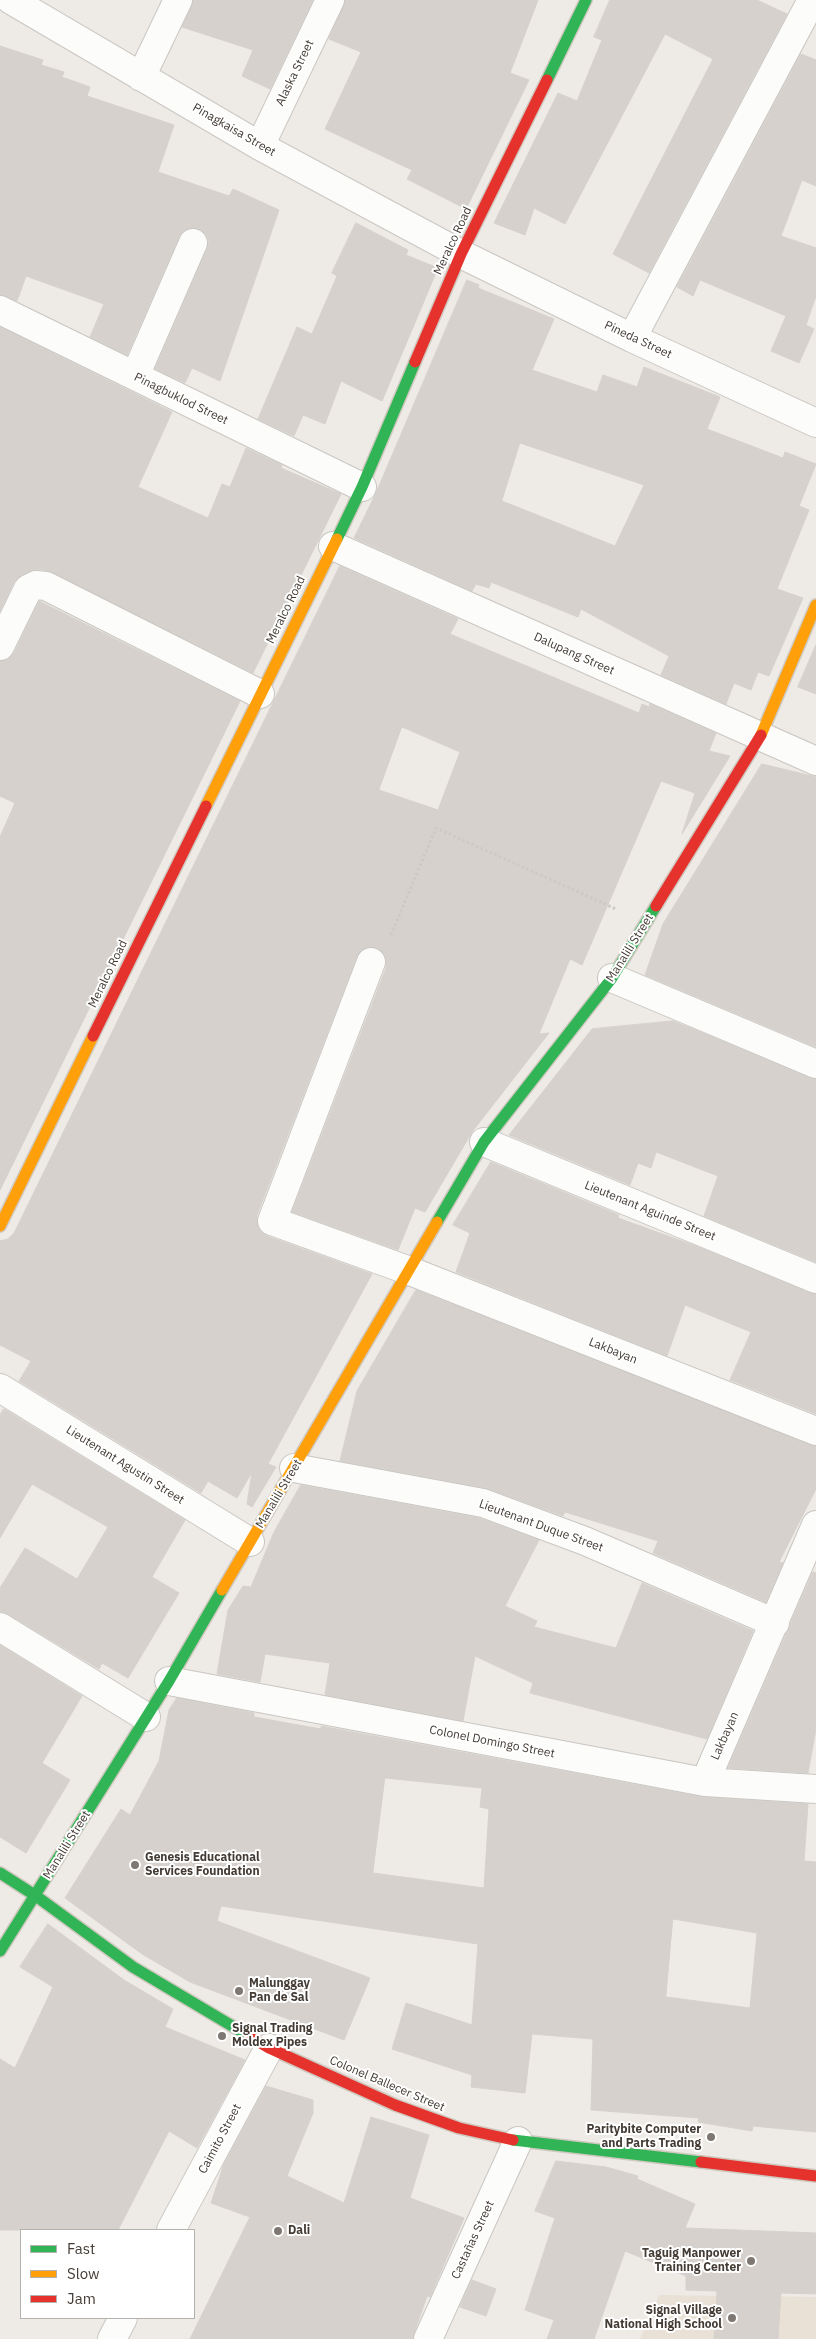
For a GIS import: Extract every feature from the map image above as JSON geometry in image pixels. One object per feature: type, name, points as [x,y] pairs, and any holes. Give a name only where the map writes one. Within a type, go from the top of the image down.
[{"type":"street","points":[[141,77],[178,0]]},
{"type":"street","name":"Alaska Street","points":[[260,146],[330,0]]},
{"type":"street","name":"Meralco Road","points":[[0,1226],[362,487],[461,254],[586,0]]},
{"type":"street","points":[[632,338],[812,0]]},
{"type":"street","name":"Pinagkaisa Street","points":[[18,1],[141,77],[260,146],[461,254]]},
{"type":"street","points":[[135,376],[193,243]]},
{"type":"street","name":"Pineda Street","points":[[461,254],[632,338],[816,423]]},
{"type":"street","name":"Pinagbuklod Street","points":[[0,310],[362,487]]},
{"type":"street","name":"Dalupang Street","points":[[333,546],[816,761]]},
{"type":"street","points":[[0,646],[28,589],[36,585],[46,586],[260,694]]},
{"type":"street","name":"Manalili Street","points":[[0,1951],[169,1681],[484,1142],[612,978],[760,737],[816,605]]},
{"type":"street","points":[[371,962],[272,1221],[410,1271]]},
{"type":"street","points":[[612,978],[816,1064]]},
{"type":"street","name":"Lieutenant Aguinde Street","points":[[484,1142],[816,1279]]},
{"type":"street","name":"Lakbayan","points":[[410,1271],[816,1431]]},
{"type":"street","name":"Lieutenant Agustin Street","points":[[0,1388],[250,1542]]},
{"type":"street","name":"Lieutenant Duque Street","points":[[294,1468],[483,1503],[584,1541],[775,1623]]},
{"type":"street","name":"Lakbayan","points":[[705,1782],[816,1525]]},
{"type":"street","points":[[0,1627],[146,1717]]},
{"type":"street","name":"Colonel Domingo Street","points":[[169,1681],[705,1782],[816,1789]]},
{"type":"street","name":"Colonel Ballecer Street","points":[[0,1874],[36,1896],[133,1967],[270,2048],[395,2105],[459,2128],[518,2141],[816,2176]]},
{"type":"street","name":"Caimito Street","points":[[172,2229],[270,2048]]},
{"type":"street","name":"Castañas Street","points":[[428,2339],[518,2141]]},
{"type":"street","points":[[112,2339],[122,2319]]},
{"type":"path","points":[[371,962],[384,952],[436,828],[647,922]]},
{"type":"shaded area","name":"Signal Village National High School","points":[[659,2295],[816,2297],[816,2339],[640,2339]]},
{"type":"building","points":[[193,0],[313,0],[270,89],[242,76],[253,50],[182,27]]},
{"type":"building","points":[[345,0],[538,0],[510,73],[529,80],[466,209],[407,179],[412,170],[325,129],[361,52],[329,39]]},
{"type":"building","points":[[610,0],[757,0],[787,14],[649,273],[613,254],[713,59],[665,34],[565,224],[534,208],[525,235],[494,223],[558,93],[577,101],[602,40],[594,37]]},
{"type":"building","points":[[0,46],[43,60],[41,65],[64,72],[62,77],[90,87],[87,96],[174,125],[158,172],[229,196],[233,189],[279,210],[220,381],[192,368],[185,383],[155,369],[207,249],[209,242],[206,234],[199,229],[191,228],[184,230],[179,237],[127,355],[90,337],[104,304],[26,276],[17,301],[0,295]]},
{"type":"building","points":[[801,54],[816,60],[816,186],[802,180],[781,236],[816,248],[816,296],[806,325],[814,329],[799,363],[771,351],[786,316],[700,280],[693,296],[677,287]]},
{"type":"building","points":[[356,223],[408,250],[406,255],[438,268],[382,401],[341,381],[325,424],[303,415],[294,436],[258,419],[297,327],[312,334],[337,276],[332,273]]},
{"type":"building","points":[[467,280],[479,285],[478,288],[554,319],[532,370],[597,392],[603,375],[637,387],[644,367],[720,397],[707,429],[783,458],[785,452],[816,464],[799,506],[809,510],[777,589],[803,598],[769,676],[758,672],[751,690],[734,683],[726,704],[661,675],[669,656],[581,609],[578,617],[491,582],[489,588],[476,584],[472,591],[354,538],[376,493]],"holes":[[[520,443],[644,485],[615,546],[502,501]]]},
{"type":"building","points":[[0,327],[172,412],[138,487],[208,518],[222,484],[230,487],[246,448],[282,465],[281,468],[341,494],[253,673],[48,571],[37,569],[21,575],[14,582],[0,611]]},
{"type":"building","points":[[340,566],[458,619],[450,634],[639,713],[642,704],[649,707],[650,704],[716,733],[709,751],[730,756],[682,834],[695,793],[661,781],[582,965],[570,959],[539,1034],[549,1033],[472,1132],[425,1212],[415,1208],[398,1250],[292,1212],[386,968],[386,959],[377,948],[368,947],[357,956],[257,1215],[257,1223],[260,1231],[267,1236],[372,1274],[268,1464],[276,1467],[252,1507],[247,1504],[252,1472],[237,1498],[208,1481],[201,1493],[19,1381],[31,1361],[0,1345],[0,1241],[8,1239],[14,1233]],"holes":[[[402,727],[460,752],[438,810],[379,790]]]},
{"type":"building","points":[[39,601],[240,701],[0,1190],[0,837],[15,803],[0,796],[0,661],[8,659],[14,653]]},
{"type":"building","points":[[816,645],[816,694],[798,687]]},
{"type":"building","points":[[762,764],[816,777],[816,1047],[645,975],[663,924]]},
{"type":"building","points":[[673,1021],[816,1079],[816,1262],[704,1216],[718,1176],[656,1152],[651,1168],[638,1163],[630,1185],[509,1135],[592,1029]]},
{"type":"building","points":[[491,1162],[619,1215],[618,1218],[693,1245],[816,1294],[816,1414],[730,1380],[751,1332],[685,1305],[667,1356],[456,1272],[470,1233],[453,1225]]},
{"type":"building","points":[[416,1290],[816,1446],[816,1489],[779,1562],[783,1563],[766,1602],[653,1553],[658,1541],[565,1512],[563,1516],[486,1488],[340,1461],[357,1391]]},
{"type":"building","points":[[4,1409],[185,1520],[152,1577],[179,1593],[128,1678],[102,1663],[99,1669],[0,1611],[0,1588],[25,1548],[77,1579],[108,1527],[32,1484],[0,1538],[0,1415]]},
{"type":"building","points":[[301,1485],[479,1518],[539,1540],[505,1606],[537,1621],[534,1627],[616,1648],[642,1583],[753,1631],[707,1739],[530,1693],[533,1683],[475,1656],[463,1721],[325,1695],[330,1663],[265,1654],[260,1682],[217,1674],[228,1610],[243,1586],[251,1587],[274,1532]]},
{"type":"building","points":[[813,1572],[816,1573],[816,1729],[808,1773],[728,1768]]},
{"type":"building","points":[[0,1645],[82,1696],[42,1763],[70,1780],[26,1853],[0,1837]]},
{"type":"building","points":[[177,1698],[254,1713],[254,1717],[321,1729],[321,1726],[702,1797],[808,1804],[804,1861],[816,1862],[816,2132],[753,2126],[752,2131],[698,2122],[699,2118],[591,2110],[593,2039],[532,2034],[525,2093],[471,2087],[472,2075],[392,2049],[406,2003],[472,2025],[478,1944],[221,1906],[217,1921],[370,1978],[344,2040],[190,1982],[142,1954],[65,1898],[121,1809],[130,1815],[159,1761],[169,1710]],"holes":[[[385,1778],[482,1788],[480,1807],[489,1809],[484,1888],[373,1873]],[[673,1919],[757,1933],[750,2008],[666,1997]]]},
{"type":"building","points":[[48,1924],[124,1980],[173,2009],[165,2027],[245,2060],[197,2148],[169,2131],[119,2229],[0,2230],[0,2059],[15,2068],[53,1987],[20,1967]]},
{"type":"building","points":[[266,2086],[313,2100],[313,2113],[287,2176],[344,2203],[371,2117],[429,2135],[410,2198],[464,2218],[430,2297],[427,2296],[412,2339],[190,2339],[250,2217],[211,2203],[224,2164]]},
{"type":"building","points":[[556,2161],[606,2167],[638,2176],[637,2179],[695,2204],[685,2228],[816,2233],[816,2294],[781,2293],[778,2339],[714,2339],[717,2291],[686,2290],[686,2276],[625,2251],[594,2339],[547,2339],[554,2320],[525,2310],[555,2218],[535,2211]]},
{"type":"building","points":[[472,2280],[496,2289],[486,2316],[460,2307]]},
{"type":"traffic: fast","points":[[547,80],[586,0]]},
{"type":"traffic: fast","points":[[337,539],[362,487],[415,362]]},
{"type":"traffic: fast","points":[[437,1222],[484,1142],[612,978],[656,906]]},
{"type":"traffic: fast","points":[[0,1951],[169,1681],[222,1590]]},
{"type":"traffic: fast","points":[[0,1873],[36,1896],[133,1967],[249,2036]]},
{"type":"traffic: fast","points":[[513,2140],[701,2162]]},
{"type":"traffic: slow","points":[[206,806],[337,539]]},
{"type":"traffic: slow","points":[[761,735],[816,605]]},
{"type":"traffic: slow","points":[[0,1226],[93,1036]]},
{"type":"traffic: slow","points":[[222,1590],[437,1222]]},
{"type":"traffic: jam","points":[[415,362],[461,254],[547,80]]},
{"type":"traffic: jam","points":[[656,906],[761,735]]},
{"type":"traffic: jam","points":[[93,1036],[206,806]]},
{"type":"traffic: jam","points":[[249,2036],[269,2048],[395,2105],[459,2128],[513,2140]]},
{"type":"traffic: jam","points":[[701,2162],[816,2176]]},
{"type":"place","name":"Genesis Educational Services Foundation","points":[[135,1865]]},
{"type":"place","name":"Malunggay Pan de Sal","points":[[239,1991]]},
{"type":"place","name":"Signal Trading Moldex Pipes","points":[[222,2036]]},
{"type":"place","name":"Paritybite Computer and Parts Trading","points":[[711,2137]]},
{"type":"place","name":"Dali","points":[[278,2231]]},
{"type":"place","name":"Taguig Manpower Training Center","points":[[751,2261]]},
{"type":"place","name":"Signal Village National High School","points":[[732,2318]]}]
